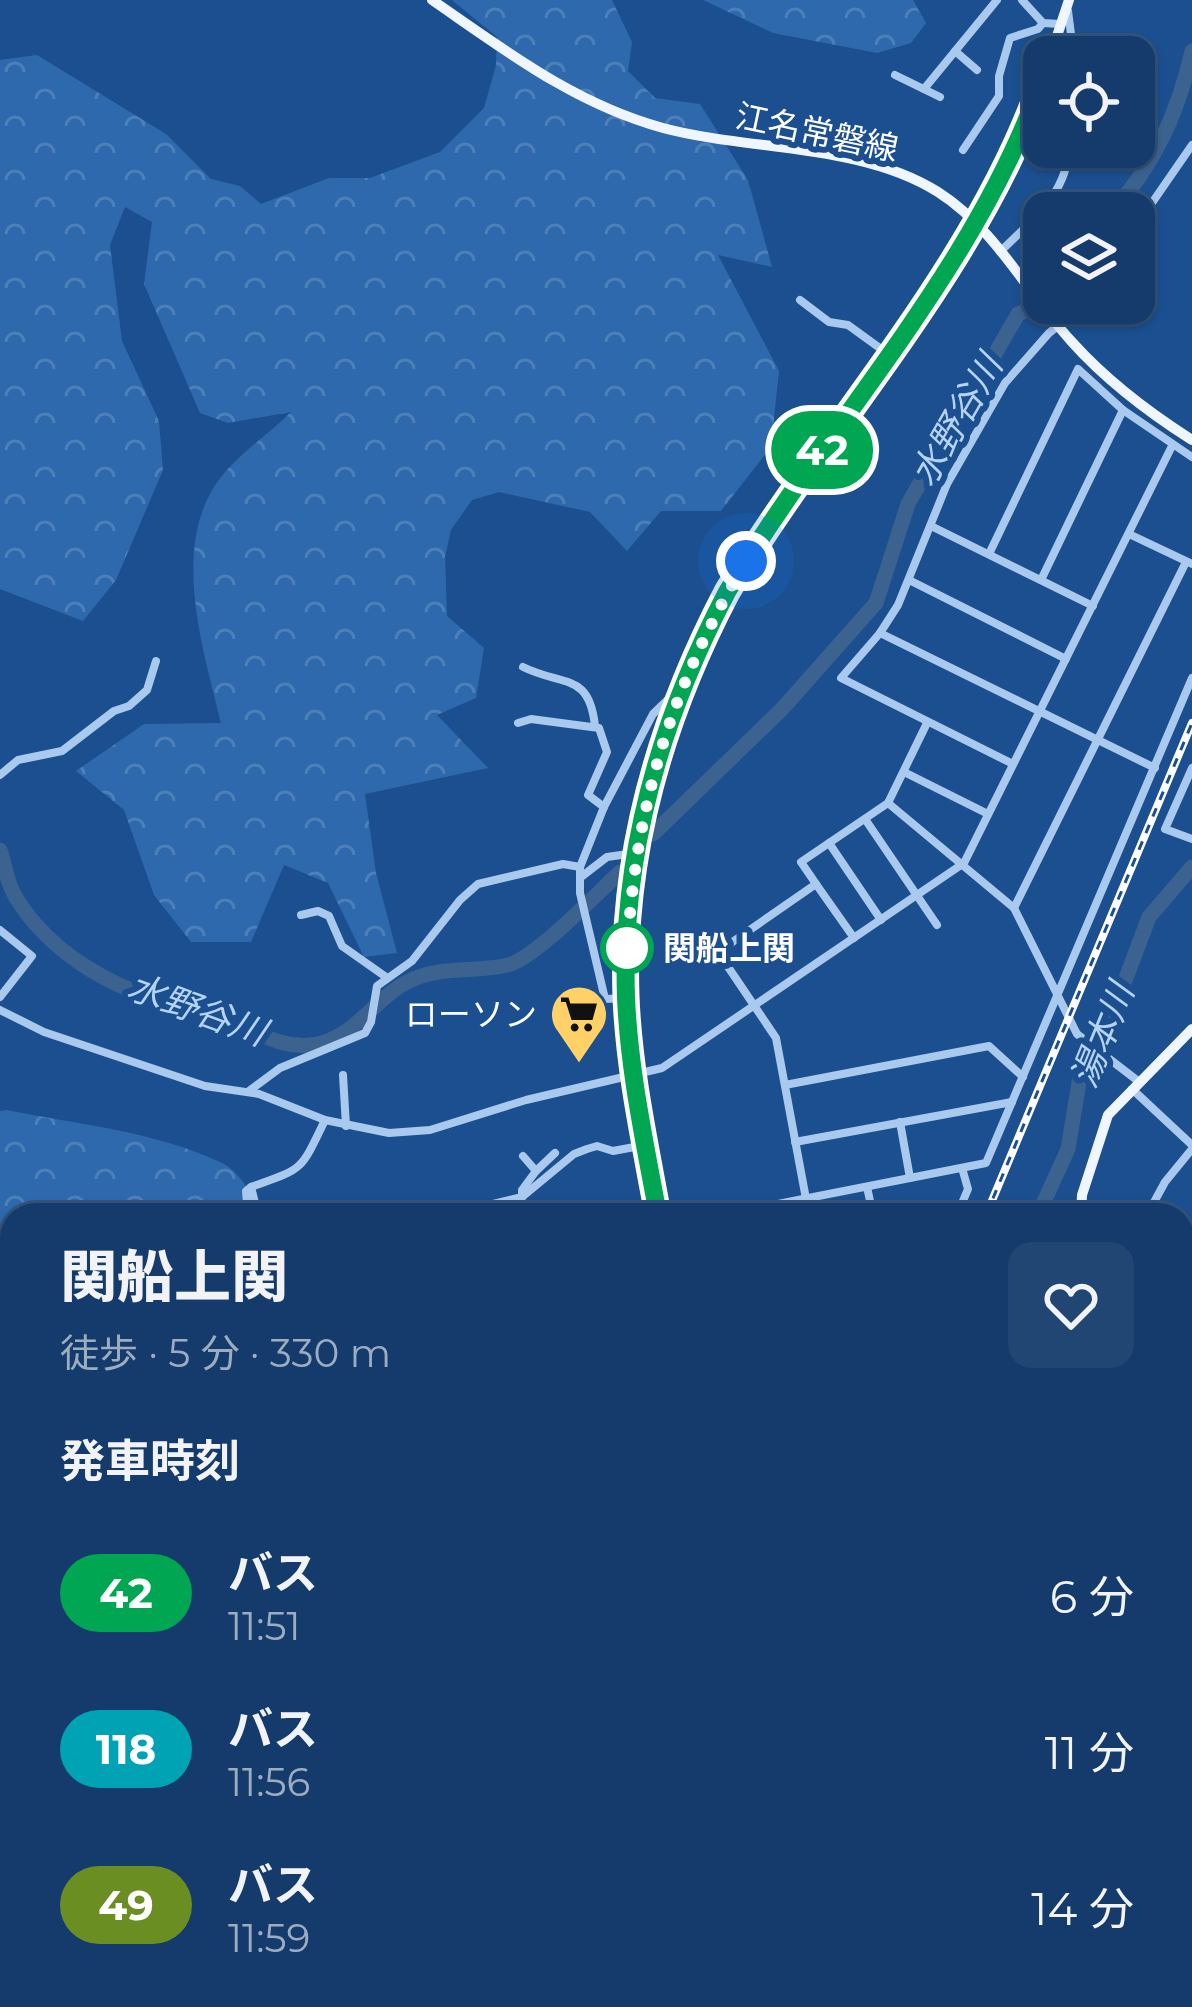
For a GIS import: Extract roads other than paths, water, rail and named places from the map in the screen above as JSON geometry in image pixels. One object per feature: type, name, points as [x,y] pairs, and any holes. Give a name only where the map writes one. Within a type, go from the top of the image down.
[{"type":"main road","name":"江名常磐線","points":[[432,0],[548,80],[606,109],[667,129],[791,148],[884,169],[937,190],[977,223],[1069,339],[1111,382],[1192,440]]},
{"type":"main road","points":[[1058,36],[1068,4]]},
{"type":"main road","points":[[656,1203],[633,1077],[626,998],[635,853],[659,752],[705,635],[746,561],[977,223],[1023,135]]},
{"type":"main road","points":[[1082,1203],[1103,1124],[1113,1107],[1192,1029]]},
{"type":"street","points":[[924,89],[997,0]]},
{"type":"street","points":[[1022,0],[1043,23],[1062,24]]},
{"type":"street","points":[[1068,4],[1072,36]]},
{"type":"street","points":[[963,150],[999,96],[999,76],[1010,38],[1043,23]]},
{"type":"street","points":[[955,51],[977,70]]},
{"type":"street","points":[[895,75],[940,97]]},
{"type":"street","points":[[1155,199],[1192,145]]},
{"type":"street","points":[[1000,251],[1056,195],[1067,168]]},
{"type":"street","points":[[800,301],[830,322],[848,325],[888,354]]},
{"type":"street","points":[[1012,764],[841,678],[880,633],[909,580],[974,432],[1020,364],[1059,325]]},
{"type":"street","points":[[988,554],[1078,370],[1123,410],[1192,457]]},
{"type":"street","points":[[1041,580],[1123,410]]},
{"type":"street","points":[[0,1010],[44,1032],[185,1079],[248,1091],[325,1120],[389,1133],[430,1130],[526,1100],[662,1068],[964,863],[1172,446]]},
{"type":"street","points":[[931,526],[1093,606]]},
{"type":"street","points":[[1014,908],[1189,563],[1129,534]]},
{"type":"street","points":[[909,580],[1066,659]]},
{"type":"street","points":[[880,633],[1154,768]]},
{"type":"street","points":[[0,775],[18,760],[68,748],[114,711],[130,706],[148,690],[156,661]]},
{"type":"street","points":[[523,667],[580,686],[591,698],[595,726],[607,752],[588,795],[604,807]]},
{"type":"street","points":[[781,1203],[986,1163],[1192,678]]},
{"type":"street","points":[[626,998],[604,1000],[579,873],[604,807],[653,714],[682,686]]},
{"type":"street","points":[[518,722],[531,718],[595,726]]},
{"type":"street","points":[[854,938],[801,862],[888,803],[927,723]]},
{"type":"street","points":[[1192,768],[1165,830],[1192,839]]},
{"type":"street","points":[[904,771],[988,814]]},
{"type":"street","points":[[888,803],[1014,908],[1082,1039],[1135,1084],[1192,1147],[1155,1203]]},
{"type":"street","points":[[866,818],[937,925]]},
{"type":"street","points":[[829,843],[881,920]]},
{"type":"street","points":[[579,873],[607,856],[635,853]]},
{"type":"street","points":[[248,1091],[280,1068],[358,1037],[368,1028],[376,986],[412,961],[478,884],[563,865],[579,873]]},
{"type":"street","points":[[807,1203],[776,1038],[718,952],[817,884]]},
{"type":"street","points":[[302,915],[318,911],[329,916],[342,946],[386,977]]},
{"type":"street","points":[[0,930],[32,956],[0,998]]},
{"type":"street","points":[[784,1085],[989,1046],[1023,1077]]},
{"type":"street","points":[[343,1076],[346,1126]]},
{"type":"street","points":[[795,1142],[1013,1102]]},
{"type":"street","points":[[247,1203],[246,1191],[251,1187],[284,1178],[303,1166],[325,1120]]},
{"type":"street","points":[[900,1122],[910,1178]]},
{"type":"street","points":[[518,1203],[574,1154],[597,1146],[613,1151],[645,1144]]},
{"type":"street","points":[[522,1197],[536,1171],[555,1153]]},
{"type":"street","points":[[524,1156],[536,1171]]},
{"type":"street","points":[[962,1168],[968,1189],[962,1203]]},
{"type":"street","points":[[867,1186],[871,1203]]},
{"type":"street","points":[[251,1187],[255,1203]]},
{"type":"street","points":[[497,1203],[522,1197]]},
{"type":"waterway","name":"水野谷川","points":[[1127,192],[1162,138],[1192,51]]},
{"type":"waterway","name":"水野谷川","points":[[653,834],[783,708],[876,603],[908,504],[966,402],[962,396],[1023,312]]},
{"type":"waterway","name":"水野谷川","points":[[0,850],[18,901],[47,936],[82,965],[144,995],[299,1045],[327,1042],[340,1035],[397,988],[421,976],[520,960],[620,872]]},
{"type":"waterway","name":"湯本川","points":[[1043,1203],[1068,1149],[1081,1070],[1103,1039],[1149,917],[1192,867]]},
{"type":"railway","points":[[991,1203],[1192,723]]},
{"type":"place","name":"関船上関","points":[[627,948]]},
{"type":"place","name":"ローソン","points":[[579,1065]]}]
